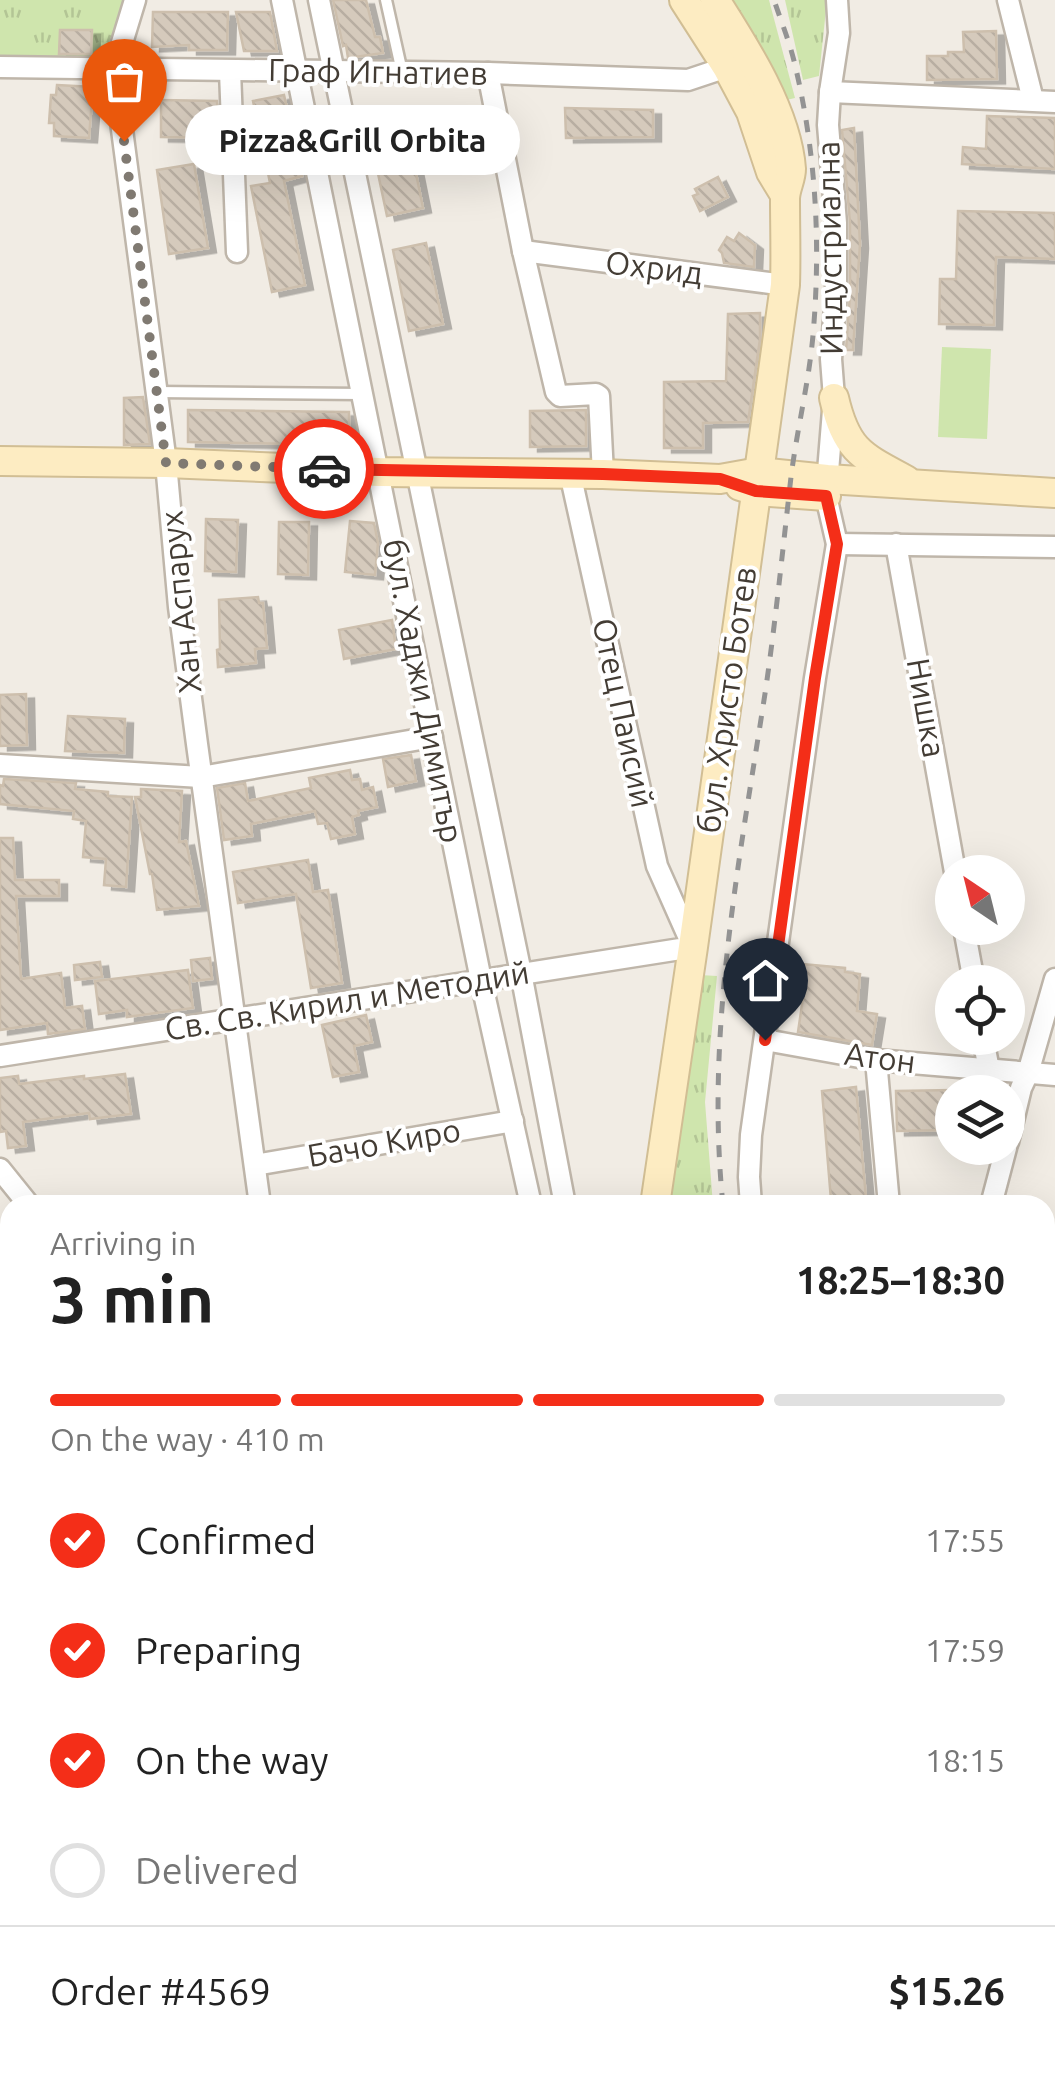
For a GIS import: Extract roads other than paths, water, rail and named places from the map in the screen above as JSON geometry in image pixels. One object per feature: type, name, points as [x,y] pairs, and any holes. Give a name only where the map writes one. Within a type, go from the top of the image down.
[{"type":"main road","name":"бул. Христо Ботев","points":[[656,1195],[758,481],[784,284],[785,195],[791,172],[772,100],[684,0]]},
{"type":"main road","name":"бул. Христо Ботев","points":[[715,0],[738,59]]},
{"type":"main road","points":[[834,398],[842,428],[855,449],[916,485]]},
{"type":"main road","points":[[0,461],[720,479],[1055,512]]},
{"type":"main road","points":[[826,488],[916,485],[1055,493]]},
{"type":"street","name":"Хан Аспарух","points":[[135,0],[114,69],[166,463],[180,607],[258,1195]]},
{"type":"street","name":"бул. Хаджи Димитър","points":[[282,0],[529,1195]]},
{"type":"street","name":"бул. Хаджи Димитър","points":[[319,0],[563,1195]]},
{"type":"street","name":"Индустриална","points":[[837,544],[826,488],[834,398],[836,293],[836,223],[828,125],[839,33],[838,0]]},
{"type":"street","points":[[1008,0],[1033,100]]},
{"type":"street","name":"Граф Игнатиев","points":[[0,66],[688,80],[738,59]]},
{"type":"street","points":[[230,71],[237,252]]},
{"type":"street","points":[[488,73],[523,251],[557,394],[596,394],[601,399],[603,474]]},
{"type":"street","points":[[830,92],[1055,102]]},
{"type":"street","name":"Охрид","points":[[523,251],[784,284]]},
{"type":"street","name":"Отец Паисий","points":[[570,474],[657,866],[694,947]]},
{"type":"street","points":[[751,1195],[750,1136],[837,544],[1055,547]]},
{"type":"street","name":"Нишка","points":[[896,544],[951,855]]},
{"type":"street","points":[[0,765],[202,778],[432,737]]},
{"type":"street","name":"Св. Св. Кирил и Методий","points":[[0,1056],[694,947]]},
{"type":"street","points":[[1025,1080],[1055,979]]},
{"type":"street","name":"Атон","points":[[765,1040],[876,1060],[1055,1075]]},
{"type":"street","points":[[987,1055],[989,1070]]},
{"type":"street","points":[[876,1060],[889,1195]]},
{"type":"street","name":"Бачо Киро","points":[[254,1165],[513,1121]]},
{"type":"street","points":[[994,1195],[1002,1165]]},
{"type":"street","points":[[0,1169],[21,1195]]},
{"type":"lane","points":[[386,0],[402,72]]},
{"type":"lane","points":[[157,392],[362,394]]},
{"type":"railway","points":[[722,1195],[718,1075],[728,945],[770,661],[815,301],[815,199],[808,132],[793,57],[774,0]]},
{"type":"place","name":"Pizza&Grill Orbita","points":[[124,141]]}]
